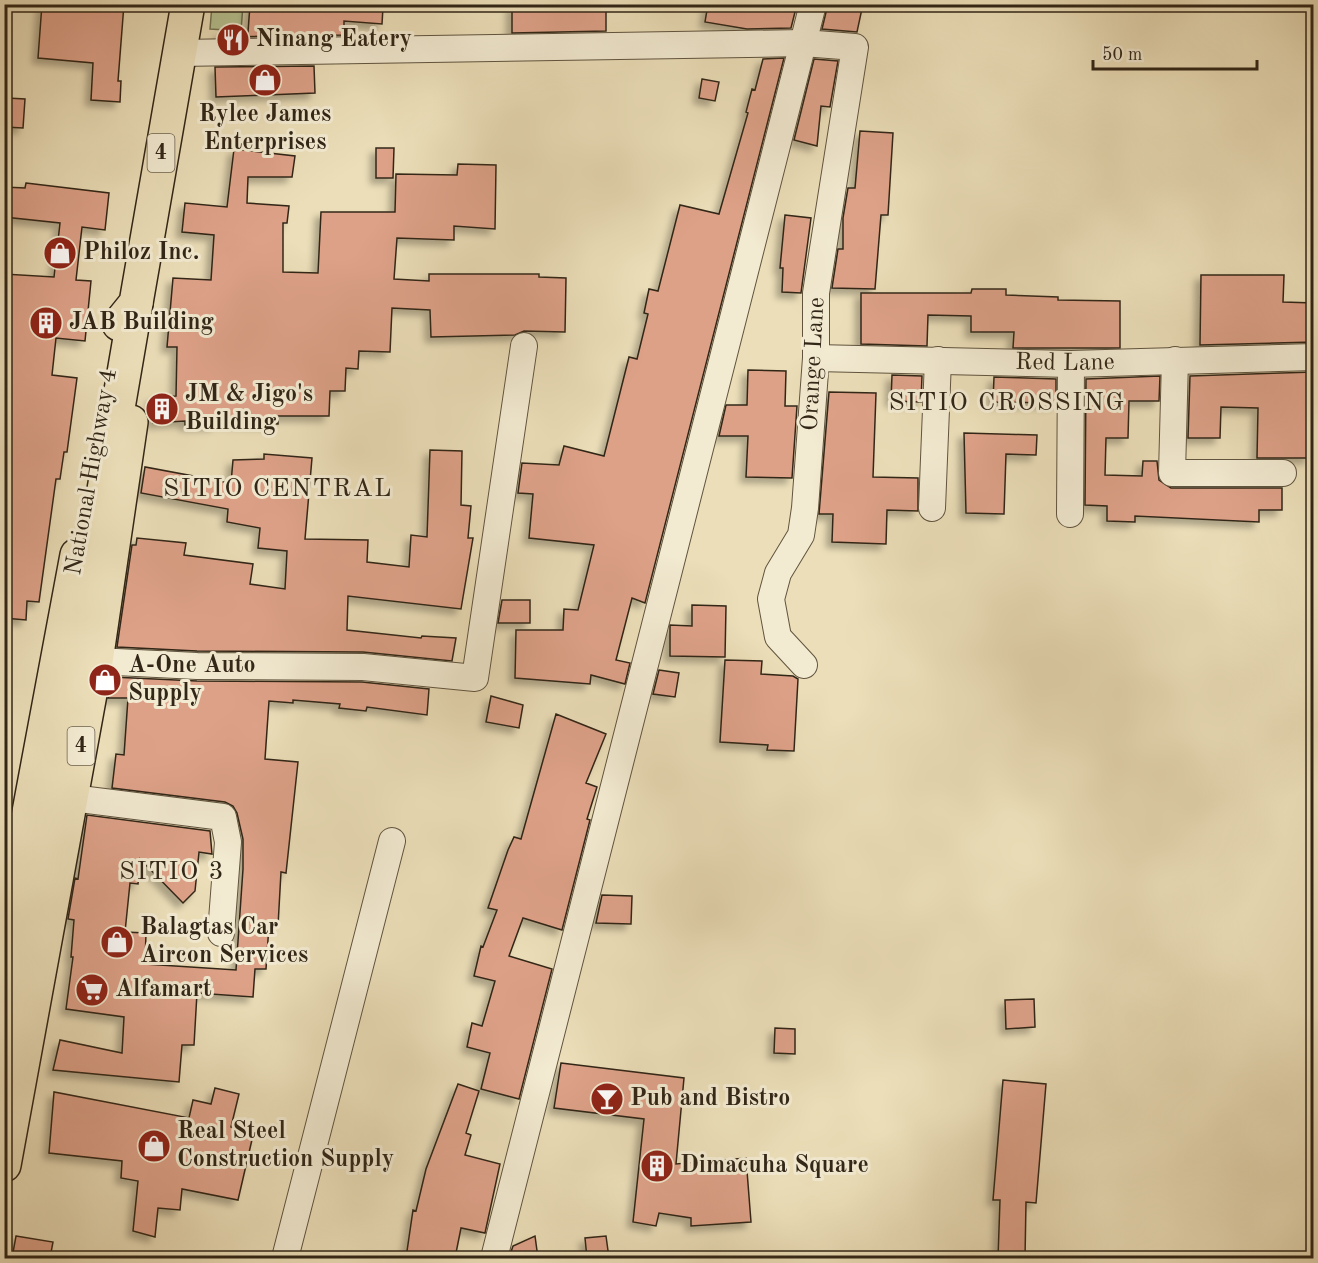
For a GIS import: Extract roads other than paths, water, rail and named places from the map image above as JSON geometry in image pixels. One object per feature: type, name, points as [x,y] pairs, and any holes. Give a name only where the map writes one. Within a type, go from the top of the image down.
[{"type":"main road","name":"National Highway 4","points":[[4,1165],[96,661],[141,314],[188,4]]},
{"type":"main road","name":"National Highway 4","points":[[4,945],[120,321],[141,314]]},
{"type":"main road","points":[[4,1030],[33,904],[141,314]]},
{"type":"street","points":[[494,1258],[813,4]]},
{"type":"street","points":[[180,53],[803,43]]},
{"type":"street","name":"Orange Lane","points":[[803,43],[855,47],[816,293],[816,358],[801,535],[778,573],[771,599],[778,637],[804,665]]},
{"type":"street","points":[[96,661],[197,666],[363,667],[475,678],[524,346]]},
{"type":"street","name":"Red Lane","points":[[816,358],[1071,364],[1314,357]]},
{"type":"street","points":[[932,508],[938,360]]},
{"type":"street","points":[[1176,360],[1172,473],[1283,473]]},
{"type":"street","points":[[1070,514],[1071,364]]},
{"type":"street","points":[[72,798],[223,817],[228,842],[221,933]]},
{"type":"street","points":[[285,1258],[392,841]]},
{"type":"place","name":"Ninang Eatery","points":[[233,40]]},
{"type":"place","name":"Rylee James Enterprises","points":[[265,80]]},
{"type":"place","name":"Philoz Inc.","points":[[60,253]]},
{"type":"place","name":"JAB Building","points":[[46,323]]},
{"type":"place","name":"JM & Jigo's Building","points":[[162,409]]},
{"type":"place","name":"A-One Auto Supply","points":[[105,680]]},
{"type":"place","name":"Balagtas Car Aircon Services","points":[[117,942]]},
{"type":"place","name":"Alfamart","points":[[92,990]]},
{"type":"place","name":"Pub and Bistro","points":[[607,1099]]},
{"type":"place","name":"Real Steel Construction Supply","points":[[154,1146]]},
{"type":"place","name":"Dimacuha Square","points":[[657,1166]]},
{"type":"district","name":"SITIO CROSSING","points":[[1007,403]]},
{"type":"district","name":"SITIO CENTRAL","points":[[278,489]]},
{"type":"district","name":"SITIO 3","points":[[172,872]]}]
